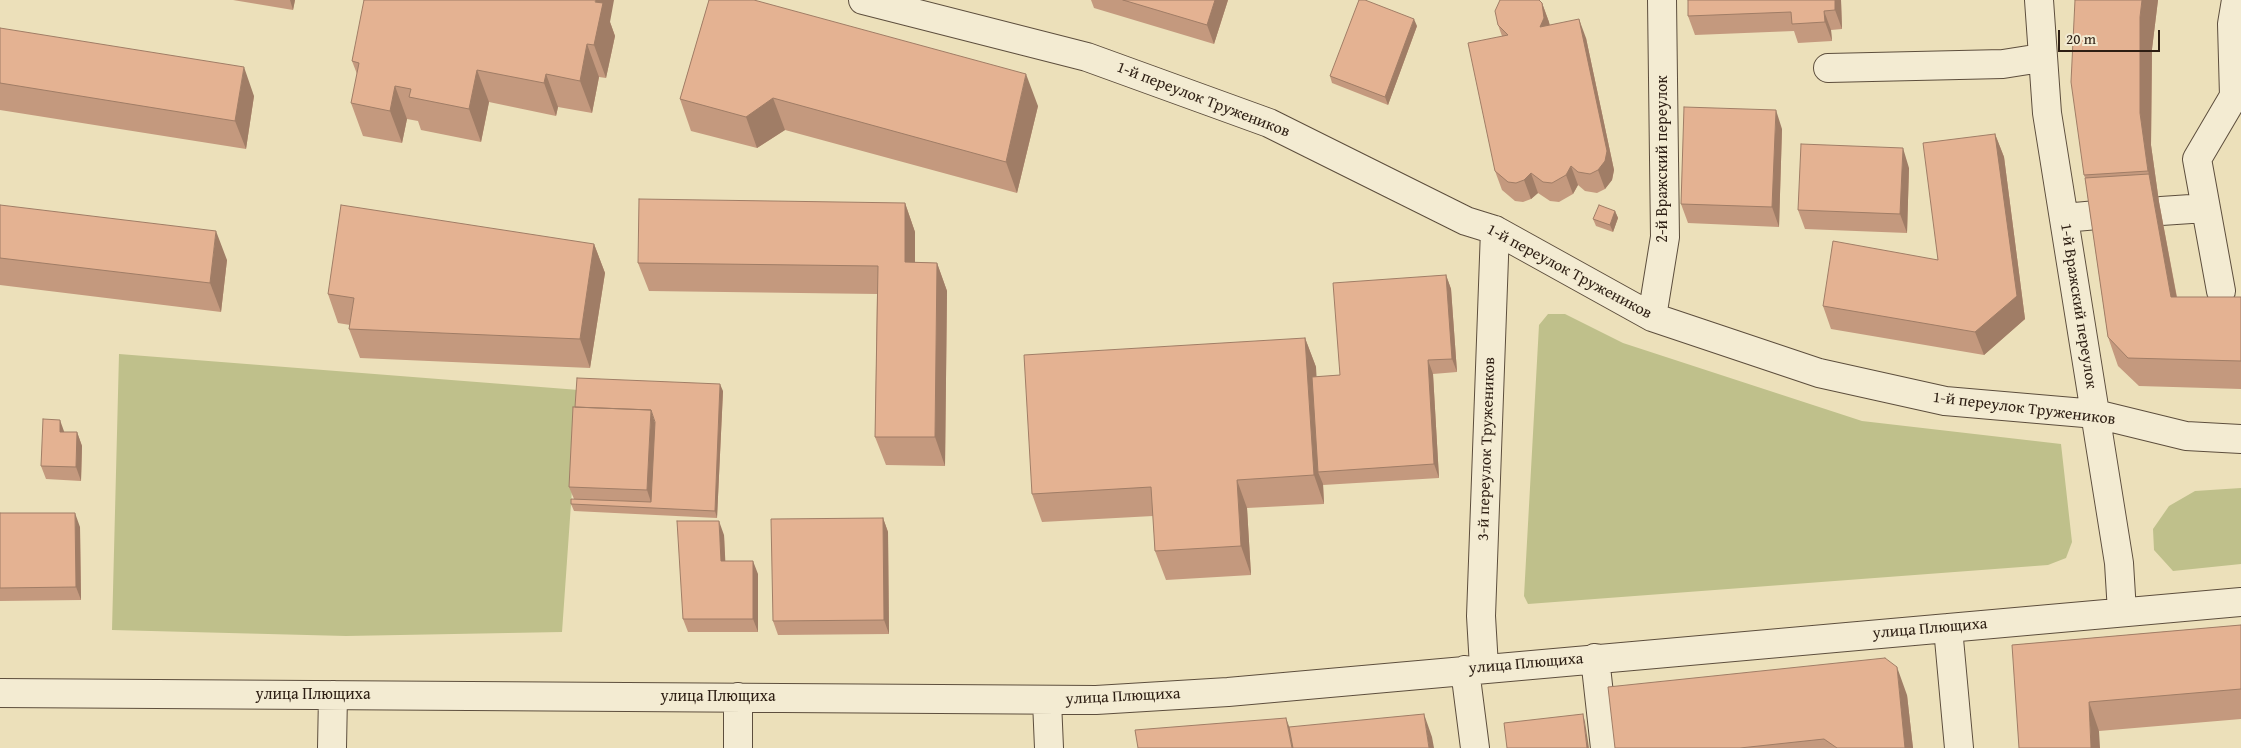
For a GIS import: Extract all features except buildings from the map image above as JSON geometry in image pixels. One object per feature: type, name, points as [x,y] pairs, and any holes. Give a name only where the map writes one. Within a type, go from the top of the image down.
[{"type":"street","name":"1-й переулок Тружеников","points":[[863,0],[1087,57],[1269,123],[1466,221],[1495,230],[1652,317],[1819,373],[1945,402],[2096,414],[2186,436],[2241,439]]},
{"type":"street","name":"2-й Вражский переулок","points":[[1652,317],[1665,237],[1662,0]]},
{"type":"street","name":"1-й Вражский переулок","points":[[2039,0],[2041,58],[2047,113],[2119,563],[2122,612]]},
{"type":"street","points":[[2221,291],[2197,159],[2238,96],[2232,24],[2236,0]]},
{"type":"street","points":[[1828,68],[2003,64],[2041,58]]},
{"type":"street","points":[[2161,211],[2206,208]]},
{"type":"street","points":[[2064,218],[2097,215]]},
{"type":"street","name":"3-й переулок Тружеников","points":[[1475,748],[1475,668],[1481,616],[1495,230]]},
{"type":"street","name":"улица Плющиха","points":[[0,693],[1096,700],[1228,692],[1475,668],[2241,602]]},
{"type":"street","points":[[1948,628],[1959,748]]},
{"type":"street","points":[[1595,658],[1605,748]]},
{"type":"street","points":[[332,748],[333,695]]},
{"type":"street","points":[[738,697],[738,748]]},
{"type":"street","points":[[1048,701],[1049,748]]},
{"type":"green space","points":[[1548,314],[1565,314],[1623,343],[1862,421],[2061,444],[2072,542],[2066,558],[2048,565],[1528,604],[1524,596],[1539,325]]},
{"type":"green space","points":[[119,354],[579,390],[562,632],[346,636],[112,630]]},
{"type":"green space","points":[[2241,488],[2241,564],[2173,571],[2154,550],[2153,529],[2169,506],[2195,491]]}]
